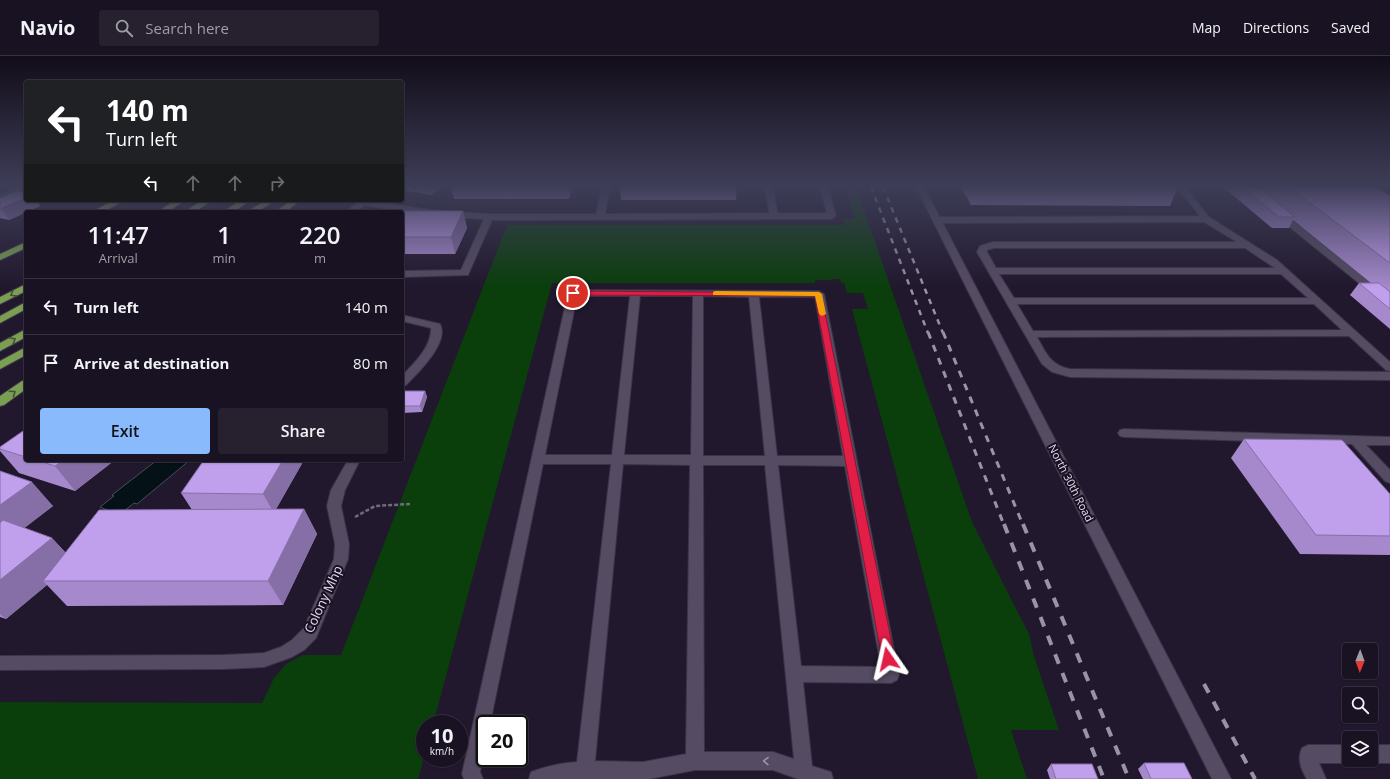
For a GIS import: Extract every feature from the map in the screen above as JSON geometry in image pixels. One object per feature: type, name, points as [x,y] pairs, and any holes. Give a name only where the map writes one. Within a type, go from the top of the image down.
[{"type":"highway","points":[[0,257],[24,246]]},
{"type":"highway","points":[[0,301],[24,288]]},
{"type":"highway","points":[[0,320],[24,306]]},
{"type":"highway","points":[[0,348],[24,333]]},
{"type":"highway","points":[[0,366],[24,351]]},
{"type":"highway","points":[[0,402],[24,385]]},
{"type":"street","points":[[404,274],[465,273],[487,221]]},
{"type":"street","name":"North 30th Road","points":[[937,221],[1222,779]]},
{"type":"street","points":[[1209,221],[1274,262],[1390,368]]},
{"type":"street","points":[[1287,221],[1390,303]]},
{"type":"street","points":[[1246,245],[993,245],[983,248],[982,252],[1046,362],[1056,370],[1070,373],[1390,376]]},
{"type":"street","points":[[993,271],[1284,271]]},
{"type":"street","points":[[474,779],[471,774],[573,293],[819,294],[891,674],[794,674]]},
{"type":"street","points":[[585,770],[635,293]]},
{"type":"street","points":[[695,761],[698,294]]},
{"type":"street","points":[[754,294],[805,775]]},
{"type":"street","points":[[1011,302],[1316,301]]},
{"type":"street","points":[[404,318],[436,326],[437,335],[417,368],[404,380]]},
{"type":"street","points":[[1029,334],[1352,334]]},
{"type":"street","points":[[1124,433],[1390,440]]},
{"type":"street","points":[[1354,439],[1390,478]]},
{"type":"street","points":[[537,459],[850,461]]},
{"type":"street","name":"Colony Mhp","points":[[0,663],[223,662],[264,660],[286,652],[298,645],[310,633],[342,559],[342,544],[334,506],[338,490],[353,462]]},
{"type":"street","points":[[1317,779],[1311,769],[1308,754],[1342,754]]},
{"type":"street","points":[[1378,754],[1390,754]]},
{"type":"street","points":[[538,779],[556,773],[585,770],[643,771],[695,761],[773,762],[805,775],[824,779]]},
{"type":"path","points":[[354,517],[375,506],[410,504]]},
{"type":"green space","points":[[844,221],[868,221],[972,522],[1029,634],[1034,656],[1059,730],[1011,730],[1027,779],[978,779],[852,309],[868,309],[863,293],[847,293],[844,283],[841,283],[840,279],[832,279],[815,280],[815,283],[552,283],[435,715],[416,715],[416,767],[421,767],[418,779],[0,779],[0,702],[262,703],[274,678],[286,664],[303,655],[341,655],[507,225],[845,225]]},
{"type":"shaded area","points":[[154,462],[188,462],[137,504],[134,503],[119,515],[100,507],[114,496],[112,495]]},
{"type":"building","points":[[404,221],[459,221],[451,237],[404,237]]},
{"type":"building","points":[[1334,221],[1390,221],[1390,263]]},
{"type":"building","points":[[1359,283],[1379,283],[1390,292],[1390,309]]},
{"type":"building","points":[[404,391],[425,391],[420,406],[404,406]]},
{"type":"building","points":[[24,430],[24,456],[0,449],[0,447]]},
{"type":"building","points":[[1244,439],[1342,440],[1390,494],[1390,536],[1316,535]]},
{"type":"building","points":[[42,462],[61,462],[55,466]]},
{"type":"building","points":[[203,462],[282,462],[263,494],[181,493]]},
{"type":"building","points":[[0,471],[32,482],[0,505]]},
{"type":"building","points":[[304,509],[268,581],[43,581],[99,510]]},
{"type":"building","points":[[3,520],[52,538],[0,580],[0,523]]},
{"type":"building","points":[[1144,763],[1184,763],[1192,779],[1151,779]]},
{"type":"building","points":[[1051,764],[1092,764],[1098,779],[1056,779]]},
{"type":"railway","points":[[884,221],[928,333]]},
{"type":"railway","points":[[897,221],[943,333]]},
{"type":"railway","points":[[928,332],[1004,525]]},
{"type":"railway","points":[[943,332],[1023,525]]},
{"type":"railway","points":[[1004,524],[1104,779]]},
{"type":"railway","points":[[1023,524],[1129,779]]},
{"type":"railway","points":[[1204,684],[1255,779]]},
{"type":"slow traffic","points":[[715,294],[819,294],[822,314]]},
{"type":"route","points":[[573,293],[819,294],[888,659]]}]
